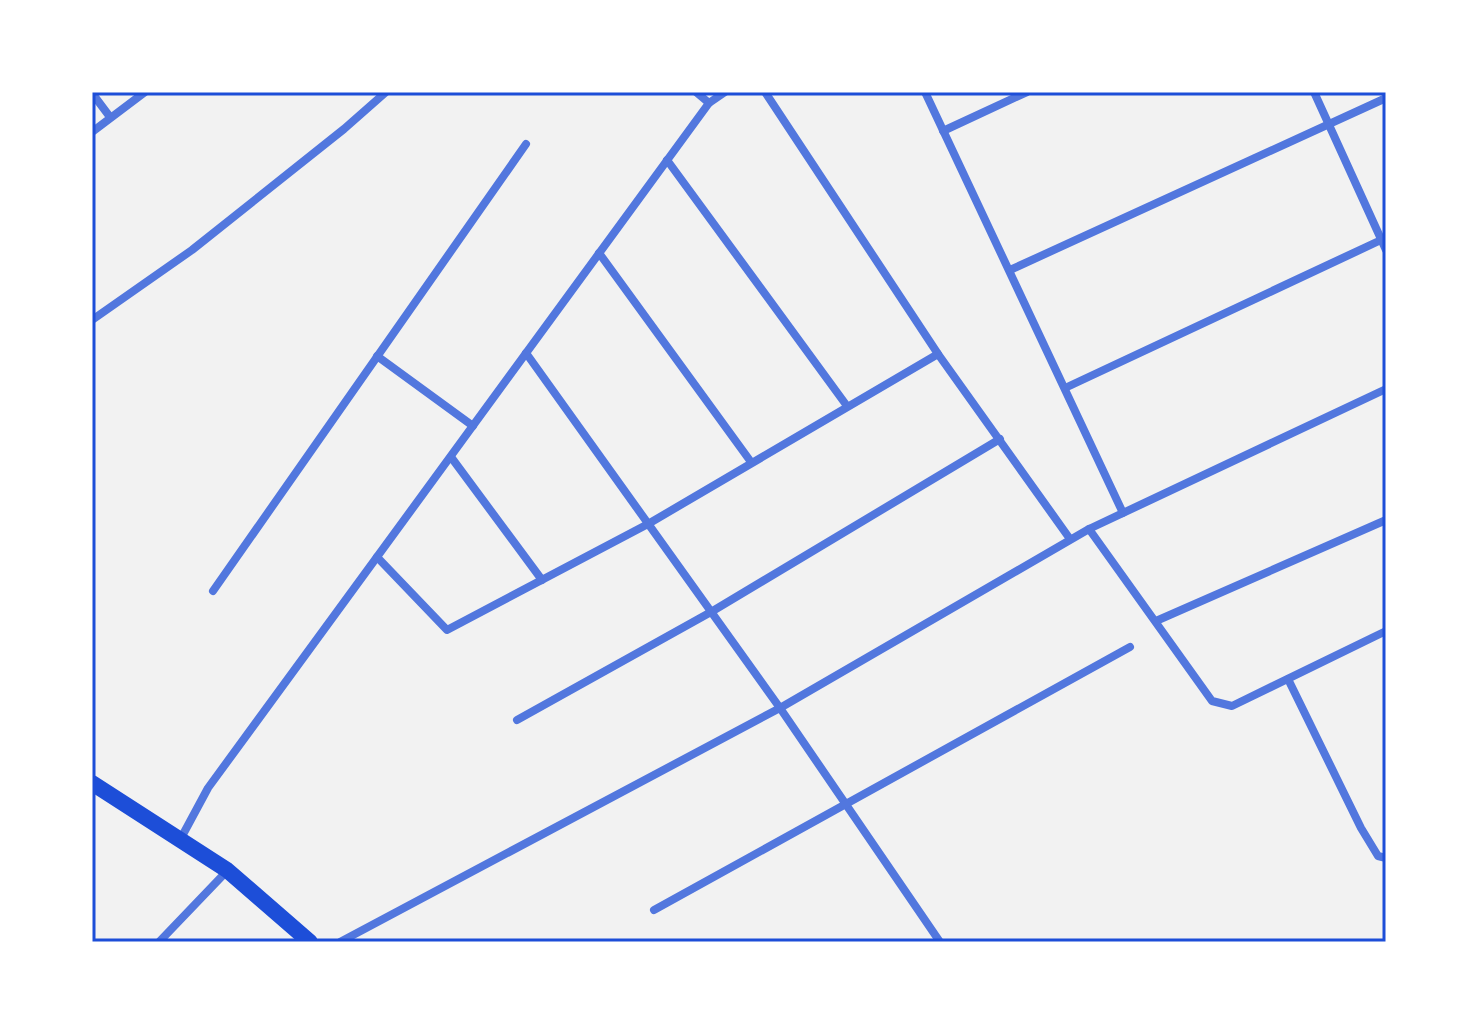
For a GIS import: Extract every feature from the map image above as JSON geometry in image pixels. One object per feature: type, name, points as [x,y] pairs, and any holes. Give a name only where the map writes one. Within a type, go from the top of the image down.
[{"type":"main road","points":[[92,783],[227,870],[310,942]]},
{"type":"street","points":[[92,132],[145,92]]},
{"type":"street","points":[[92,320],[192,250],[386,92]]},
{"type":"street","points":[[696,92],[709,103]]},
{"type":"street","points":[[180,840],[208,788],[709,103],[725,92]]},
{"type":"street","points":[[765,92],[938,354],[1070,539]]},
{"type":"street","points":[[925,92],[1123,513]]},
{"type":"street","points":[[943,131],[1027,92]]},
{"type":"street","points":[[1314,92],[1386,250]]},
{"type":"street","points":[[92,93],[110,117]]},
{"type":"street","points":[[1010,270],[1386,98]]},
{"type":"street","points":[[213,591],[526,144]]},
{"type":"street","points":[[667,160],[847,406]]},
{"type":"street","points":[[1376,227],[1386,222]]},
{"type":"street","points":[[1065,388],[1381,240]]},
{"type":"street","points":[[599,253],[751,462]]},
{"type":"street","points":[[526,353],[780,708],[940,942]]},
{"type":"street","points":[[377,557],[447,630],[648,524],[938,354]]},
{"type":"street","points":[[377,356],[473,426]]},
{"type":"street","points":[[340,942],[780,708],[1070,539],[1386,389]]},
{"type":"street","points":[[517,720],[711,612],[1000,439]]},
{"type":"street","points":[[451,457],[542,580]]},
{"type":"street","points":[[1156,621],[1386,520]]},
{"type":"street","points":[[1089,529],[1212,701],[1232,706],[1386,631]]},
{"type":"street","points":[[654,910],[1130,647]]},
{"type":"street","points":[[1288,679],[1361,828],[1378,856],[1386,858]]},
{"type":"street","points":[[159,942],[227,870]]}]
